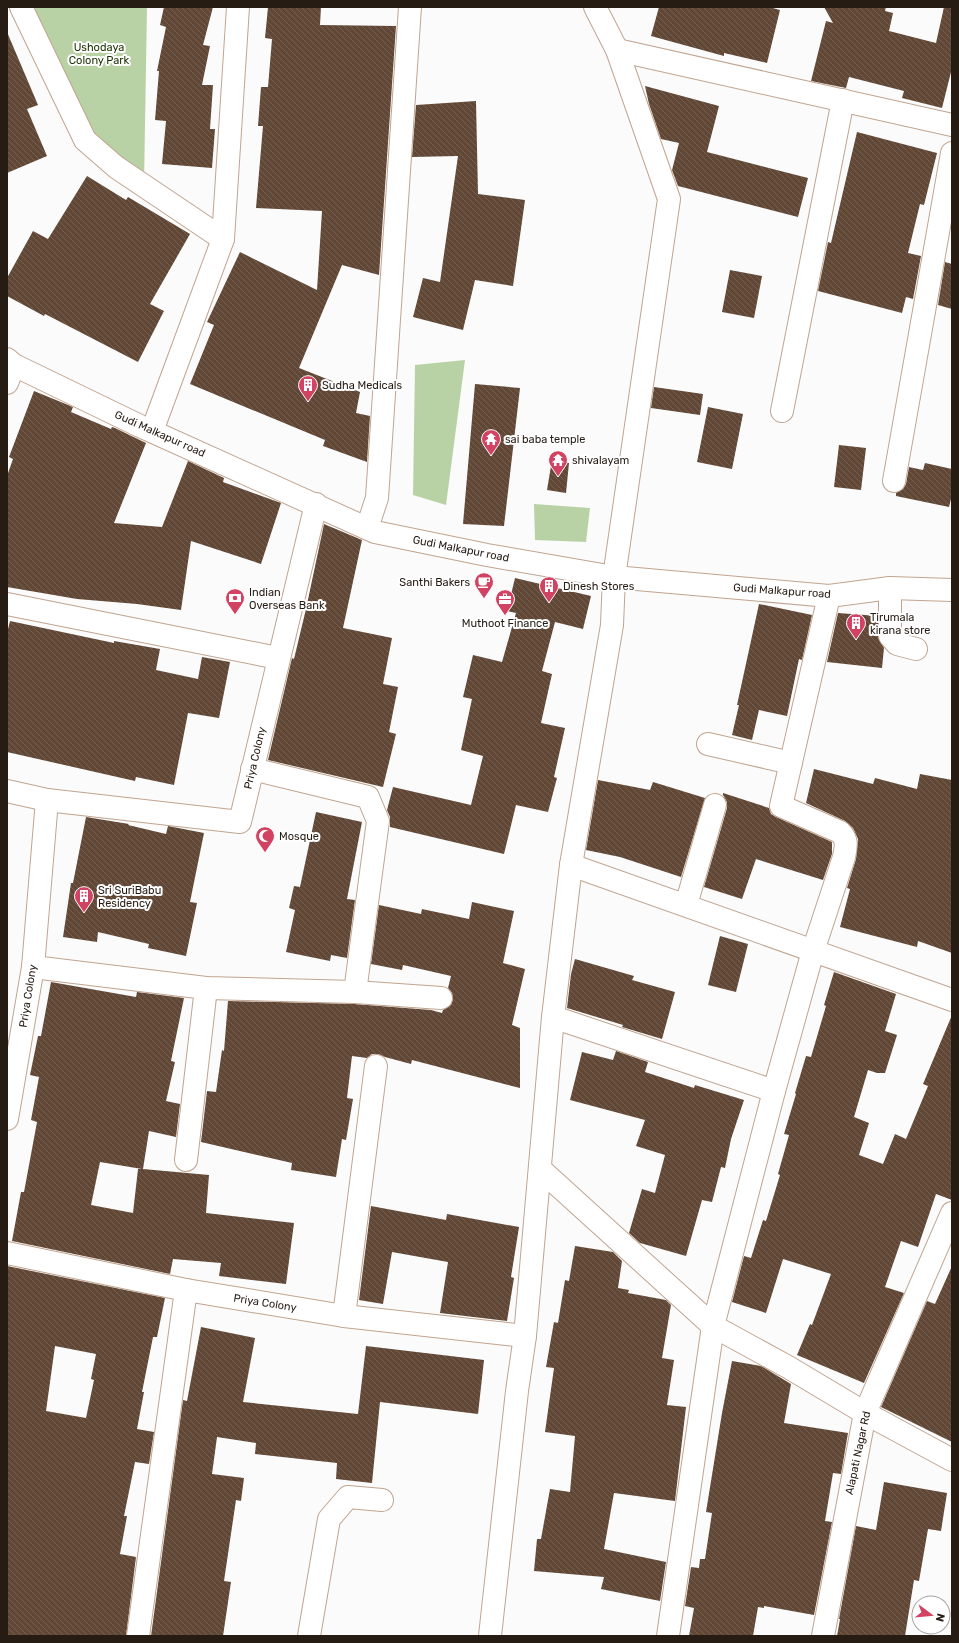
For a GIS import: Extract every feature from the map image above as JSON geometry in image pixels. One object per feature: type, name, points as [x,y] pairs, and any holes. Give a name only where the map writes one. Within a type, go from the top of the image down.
[{"type":"street","points":[[21,7],[85,140],[116,167],[223,238]]},
{"type":"street","points":[[152,431],[223,238],[238,7]]},
{"type":"street","points":[[367,528],[377,498],[410,7]]},
{"type":"street","points":[[490,1636],[517,1391],[525,1336],[553,1017],[571,865],[612,625],[614,577],[669,200],[617,50],[595,7]]},
{"type":"street","points":[[617,50],[952,124]]},
{"type":"street","points":[[782,411],[843,100]]},
{"type":"street","points":[[894,481],[952,153]]},
{"type":"street","name":"Gudi Malkapur road","points":[[9,369],[316,504],[375,532],[487,555],[614,577],[829,596],[890,588],[952,590]]},
{"type":"street","name":"Priya Colony","points":[[7,791],[47,800],[240,822],[316,504]]},
{"type":"street","points":[[890,588],[890,636],[892,640],[901,646],[916,649]]},
{"type":"street","points":[[668,1636],[713,1326],[774,1091],[813,951],[847,844],[845,837],[836,830],[781,806],[829,596]]},
{"type":"street","points":[[7,604],[278,658]]},
{"type":"street","points":[[708,744],[791,763]]},
{"type":"street","points":[[252,769],[368,797],[378,821],[355,992]]},
{"type":"street","name":"Priya Colony","points":[[7,1119],[9,1096],[32,967],[47,800]]},
{"type":"street","points":[[686,905],[715,804]]},
{"type":"street","points":[[571,865],[952,1000]]},
{"type":"street","points":[[32,967],[206,988],[355,992],[440,998]]},
{"type":"street","points":[[186,1160],[206,988]]},
{"type":"street","points":[[553,1017],[774,1091]]},
{"type":"street","points":[[344,1316],[376,1066]]},
{"type":"street","points":[[540,1169],[713,1326],[788,1367],[865,1413],[952,1460]]},
{"type":"street","name":"Alapati Nagar Rd","points":[[823,1636],[865,1413],[952,1213]]},
{"type":"street","name":"Priya Colony","points":[[7,1253],[186,1290],[344,1316],[525,1336]]},
{"type":"street","points":[[138,1636],[186,1290]]},
{"type":"street","points":[[309,1636],[329,1519],[348,1497],[382,1500]]},
{"type":"green space","name":"Ushodaya Colony Park","points":[[31,7],[147,7],[144,184],[85,141]]},
{"type":"green space","points":[[465,360],[446,505],[413,495],[415,365]]},
{"type":"green space","points":[[534,504],[590,508],[586,542],[535,540]]},
{"type":"building","points":[[164,7],[213,7],[203,45],[210,46],[202,85],[213,85],[210,129],[215,129],[212,168],[162,164],[166,121],[155,120],[159,71],[157,71],[166,27],[160,25]]},
{"type":"building","points":[[268,7],[321,7],[320,25],[396,26],[379,275],[342,265],[299,368],[360,392],[356,413],[370,416],[367,462],[323,446],[325,440],[190,384],[214,325],[207,322],[240,252],[317,290],[322,211],[256,208],[263,126],[258,126],[261,87],[268,87],[272,39],[265,38]]},
{"type":"building","points":[[659,7],[769,7],[780,10],[767,63],[724,53],[724,56],[651,36]]},
{"type":"building","points":[[824,7],[886,7],[885,11],[893,13],[889,31],[936,43],[944,7],[952,7],[952,68],[942,108],[902,98],[904,91],[849,77],[846,88],[811,81],[826,21],[833,23]]},
{"type":"building","points":[[7,32],[38,105],[27,109],[47,156],[7,173]]},
{"type":"building","points":[[645,86],[719,106],[707,152],[808,178],[798,217],[678,186],[672,170],[679,143],[661,139],[649,104]]},
{"type":"building","points":[[476,101],[478,194],[525,200],[513,286],[475,280],[463,330],[413,317],[423,278],[440,282],[458,156],[412,157],[416,105]]},
{"type":"building","points":[[857,132],[937,153],[924,205],[920,204],[908,253],[921,256],[913,299],[906,297],[902,313],[818,291],[828,242],[831,243]]},
{"type":"building","points":[[87,176],[126,200],[128,197],[190,234],[150,304],[164,311],[138,362],[45,314],[44,316],[7,296],[7,278],[33,231],[48,239]]},
{"type":"building","points":[[945,262],[952,264],[952,309],[938,305]]},
{"type":"building","points":[[730,270],[762,276],[754,318],[722,312]]},
{"type":"building","name":"sai baba temple","points":[[475,384],[520,388],[504,526],[463,524]]},
{"type":"building","points":[[654,387],[703,394],[700,415],[651,408]]},
{"type":"building","points":[[34,391],[73,407],[71,412],[111,429],[112,427],[115,428],[146,443],[114,523],[162,527],[188,461],[224,478],[223,482],[281,503],[261,564],[191,541],[181,610],[137,604],[77,599],[7,587],[7,476],[13,459],[9,457]]},
{"type":"building","points":[[708,407],[743,414],[732,469],[697,462]]},
{"type":"building","points":[[839,445],[866,448],[861,490],[834,487]]},
{"type":"building","name":"shivalayam","points":[[552,460],[569,463],[566,493],[547,490]]},
{"type":"building","points":[[925,463],[952,469],[952,495],[949,507],[896,496],[896,493],[903,489],[906,484],[909,467],[923,470]]},
{"type":"building","points":[[324,524],[362,540],[343,628],[392,638],[383,684],[398,687],[389,732],[396,734],[383,787],[268,760],[292,658],[294,659],[306,609]]},
{"type":"building","points":[[515,578],[591,596],[583,629],[555,622],[542,671],[552,674],[541,723],[565,728],[554,777],[557,778],[548,812],[516,805],[504,854],[390,827],[390,817],[387,810],[393,787],[471,805],[483,756],[461,750],[472,699],[463,697],[473,655],[502,662],[516,613],[507,611]]},
{"type":"building","points":[[759,604],[812,615],[802,660],[799,659],[787,716],[759,710],[752,740],[732,735]]},
{"type":"building","name":"Tirumala kirana store","points":[[838,613],[878,616],[878,637],[884,648],[882,668],[827,662]]},
{"type":"building","points":[[10,621],[114,643],[114,641],[160,649],[156,670],[198,679],[202,657],[230,662],[219,718],[188,713],[174,785],[136,777],[135,781],[7,752],[7,633]]},
{"type":"building","points":[[814,769],[873,784],[875,778],[917,789],[920,774],[952,780],[952,953],[918,941],[917,947],[840,927],[850,889],[847,888],[856,859],[858,839],[853,828],[845,821],[806,803]]},
{"type":"building","points":[[598,780],[650,790],[653,782],[705,798],[681,877],[620,857],[586,850]]},
{"type":"building","points":[[723,793],[769,808],[771,814],[776,817],[832,842],[832,854],[823,880],[756,859],[742,899],[704,887],[727,808],[727,802]]},
{"type":"building","points":[[316,812],[362,822],[347,899],[355,900],[347,958],[331,955],[330,961],[286,952],[295,910],[289,908],[294,886],[300,887]]},
{"type":"building","points":[[86,817],[129,824],[128,825],[166,834],[168,826],[204,833],[190,902],[197,903],[186,956],[148,948],[149,944],[98,932],[97,942],[63,937],[71,883],[73,883]]},
{"type":"building","points":[[472,902],[514,911],[503,963],[525,969],[512,1025],[520,1028],[520,1088],[412,1060],[411,1064],[378,1054],[372,1054],[367,1058],[352,1056],[347,1098],[353,1099],[346,1140],[342,1139],[336,1177],[291,1170],[292,1163],[201,1142],[207,1091],[216,1092],[222,1050],[224,1051],[228,1001],[354,1004],[431,1010],[442,1013],[443,1010],[451,1005],[453,999],[452,993],[448,988],[451,976],[403,965],[402,970],[371,964],[379,905],[421,914],[422,909],[469,919]]},
{"type":"building","points":[[720,936],[748,944],[736,992],[708,985]]},
{"type":"building","points":[[575,959],[634,976],[632,980],[675,992],[662,1039],[622,1027],[623,1025],[567,1008],[571,974]]},
{"type":"building","points":[[834,972],[896,994],[885,1031],[897,1035],[885,1073],[877,1073],[868,1070],[854,1117],[869,1123],[859,1155],[883,1164],[895,1134],[906,1139],[928,1086],[923,1084],[952,1015],[952,1200],[936,1194],[918,1247],[901,1241],[885,1287],[904,1293],[864,1383],[797,1355],[810,1324],[812,1325],[831,1274],[783,1259],[766,1313],[732,1302],[744,1256],[751,1258],[763,1220],[766,1221],[780,1175],[778,1174],[789,1135],[784,1134],[796,1094],[795,1093],[806,1056],[811,1057]]},
{"type":"building","points":[[51,982],[136,997],[137,992],[184,998],[171,1061],[175,1062],[166,1101],[180,1104],[176,1137],[149,1131],[143,1169],[209,1175],[206,1213],[294,1223],[286,1284],[219,1276],[221,1263],[173,1259],[170,1274],[12,1241],[21,1192],[24,1192],[37,1122],[31,1120],[39,1077],[30,1075],[38,1036],[41,1036]],"holes":[[[100,1162],[142,1169],[138,1169],[133,1213],[91,1205]]]},
{"type":"building","points":[[616,1051],[648,1062],[645,1072],[694,1088],[695,1085],[744,1100],[731,1139],[725,1168],[721,1167],[712,1202],[702,1200],[686,1256],[640,1243],[629,1233],[642,1189],[655,1193],[665,1155],[636,1146],[645,1120],[570,1100],[582,1052],[613,1060]]},
{"type":"building","points":[[371,1206],[446,1220],[447,1214],[519,1227],[511,1277],[514,1278],[507,1321],[440,1313],[448,1262],[392,1252],[383,1304],[359,1300]]},
{"type":"building","points":[[575,1246],[613,1252],[622,1261],[618,1288],[629,1290],[628,1293],[666,1300],[671,1305],[662,1358],[674,1360],[667,1405],[686,1407],[675,1501],[614,1493],[604,1549],[666,1562],[660,1601],[601,1589],[604,1577],[534,1571],[537,1539],[541,1539],[550,1489],[570,1492],[575,1436],[545,1432],[554,1368],[546,1367],[554,1322],[558,1323],[565,1280],[569,1281]]},
{"type":"building","points":[[7,1266],[165,1298],[157,1337],[153,1337],[142,1392],[144,1392],[137,1429],[154,1432],[149,1464],[135,1462],[124,1516],[127,1516],[120,1554],[136,1557],[126,1636],[7,1636]],"holes":[[[55,1346],[96,1354],[91,1379],[94,1380],[86,1418],[46,1411]]]},
{"type":"building","points":[[952,1266],[952,1442],[881,1407],[927,1301],[935,1304]]},
{"type":"building","points":[[201,1327],[255,1338],[243,1402],[358,1414],[366,1346],[484,1360],[478,1414],[380,1402],[372,1483],[336,1479],[337,1463],[255,1454],[256,1443],[217,1437],[212,1474],[244,1478],[241,1501],[236,1500],[224,1581],[231,1582],[223,1636],[151,1636],[183,1400],[187,1401]]},
{"type":"building","points":[[732,1361],[761,1366],[791,1384],[784,1423],[848,1433],[841,1474],[833,1473],[825,1521],[832,1522],[814,1615],[764,1606],[764,1608],[758,1607],[753,1636],[689,1636],[694,1608],[685,1606],[691,1567],[699,1568],[700,1559],[705,1559],[712,1513],[706,1512]]},
{"type":"building","points":[[884,1482],[947,1493],[941,1531],[928,1529],[919,1581],[914,1580],[905,1636],[837,1636],[856,1526],[876,1530]]},
{"type":"place","name":"Sudha Medicals","points":[[308,402]]},
{"type":"place","name":"sai baba temple","points":[[491,456]]},
{"type":"place","name":"shivalayam","points":[[558,477]]},
{"type":"place","name":"Santhi Bakers","points":[[484,599]]},
{"type":"place","name":"Dinesh Stores","points":[[549,603]]},
{"type":"place","name":"Indian Overseas Bank","points":[[235,615]]},
{"type":"place","name":"Muthoot Finance","points":[[505,616]]},
{"type":"place","name":"Tirumala kirana store","points":[[856,640]]},
{"type":"place","name":"Mosque","points":[[265,853]]},
{"type":"place","name":"Sri SuriBabu Residency","points":[[84,913]]}]
